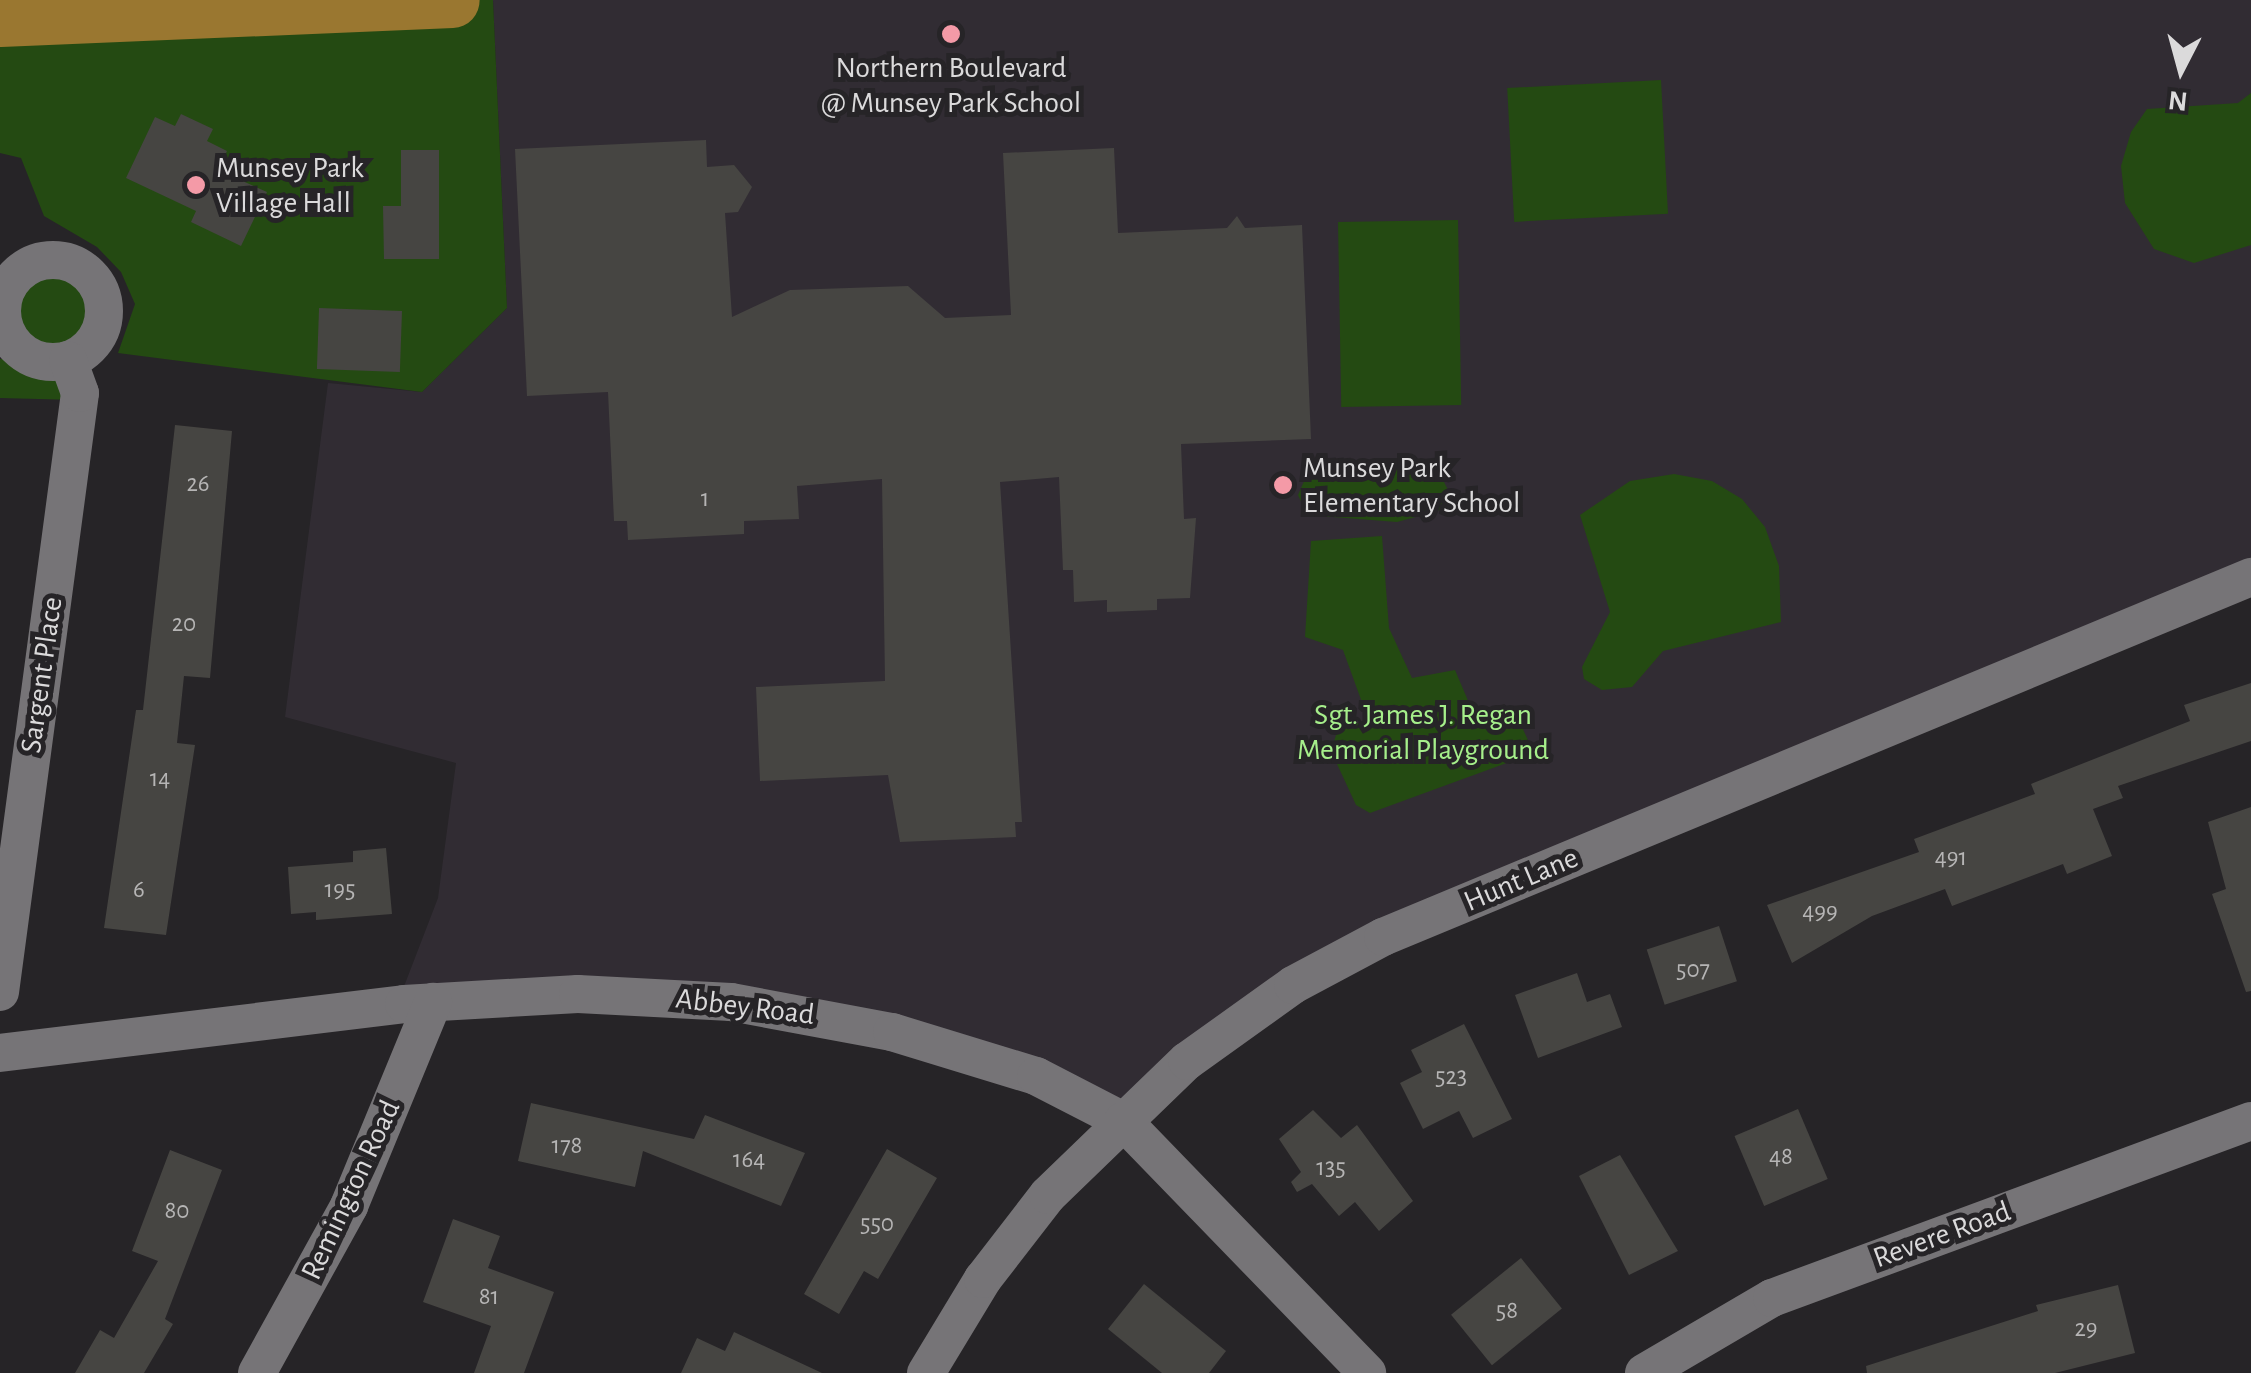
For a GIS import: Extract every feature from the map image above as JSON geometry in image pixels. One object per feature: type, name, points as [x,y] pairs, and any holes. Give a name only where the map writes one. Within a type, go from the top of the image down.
[{"type":"main road","points":[[0,20],[452,0]]},
{"type":"street","name":"Sargent Place","points":[[0,992],[80,393],[68,360]]},
{"type":"street","name":"Hunt Lane","points":[[926,1373],[1012,1239],[1122,1121],[1252,1011],[1382,937],[2251,577]]},
{"type":"street","name":"Abbey Road","points":[[0,1053],[433,1002],[662,997],[829,1018],[998,1062],[1122,1121],[1367,1373]]},
{"type":"street","name":"Remington Road","points":[[257,1373],[349,1206],[433,1002]]},
{"type":"street","name":"Revere Road","points":[[1644,1373],[1772,1298],[2251,1121]]},
{"type":"shaded area","name":"Munsey Park Elementary School","points":[[493,0],[2251,0],[2251,577],[1383,937],[1123,1121],[853,1021],[398,1002],[438,898],[456,763],[285,717],[328,383],[422,392],[507,308]]},
{"type":"green space","points":[[0,0],[493,0],[507,308],[422,392],[118,353],[135,304],[121,272],[97,247],[44,216],[21,158],[0,153]]},
{"type":"green space","points":[[1661,80],[1668,214],[1514,222],[1507,88]]},
{"type":"green space","points":[[2251,93],[2251,245],[2194,263],[2154,249],[2125,203],[2121,166],[2131,132],[2147,109],[2238,103]]},
{"type":"green space","points":[[1458,220],[1461,405],[1341,407],[1338,222]]},
{"type":"green space","points":[[62,260],[91,277],[104,308],[83,353],[77,400],[0,398],[0,359],[31,358],[7,336],[7,287],[28,266]]},
{"type":"green space","points":[[1418,468],[1442,478],[1451,496],[1438,511],[1397,522],[1320,516],[1305,510],[1298,495],[1305,479],[1327,473]]},
{"type":"green space","points":[[1674,474],[1712,481],[1742,499],[1765,527],[1779,566],[1781,622],[1663,651],[1632,687],[1602,690],[1584,679],[1582,667],[1610,612],[1580,515],[1630,481]]},
{"type":"green space","name":"Sgt. James J. Regan Memorial Playground","points":[[1382,536],[1389,628],[1412,678],[1455,670],[1475,717],[1514,710],[1534,753],[1370,813],[1356,805],[1331,751],[1337,732],[1368,719],[1343,650],[1305,637],[1311,541]]},
{"type":"building","name":"Munsey Park Village Hall","points":[[181,114],[213,129],[207,141],[227,151],[218,170],[267,192],[241,246],[191,222],[196,211],[126,178],[155,117],[175,126]]},
{"type":"building","points":[[706,140],[707,167],[734,165],[752,187],[738,212],[725,213],[732,317],[790,290],[908,286],[945,318],[1011,315],[1003,153],[1114,148],[1118,233],[1227,228],[1237,216],[1245,228],[1302,225],[1311,439],[1181,444],[1184,519],[1196,518],[1190,598],[1157,599],[1157,610],[1107,612],[1107,600],[1074,602],[1073,570],[1063,570],[1059,477],[1000,482],[1022,822],[1015,822],[1016,837],[900,842],[888,775],[760,781],[756,687],[885,681],[882,479],[797,486],[799,519],[744,521],[744,534],[628,540],[627,521],[614,521],[608,392],[527,396],[515,149]]},
{"type":"building","points":[[401,150],[439,150],[439,259],[384,259],[383,206],[401,206]]},
{"type":"building","points":[[319,308],[402,311],[400,372],[317,369]]},
{"type":"building","points":[[175,425],[232,431],[210,678],[184,676],[177,743],[195,745],[166,935],[104,928],[136,710],[143,710]]},
{"type":"building","points":[[2251,683],[2251,741],[2118,786],[2123,798],[2093,809],[2112,856],[2067,874],[2063,864],[1952,906],[1945,889],[1872,916],[1792,963],[1767,905],[1919,852],[1914,839],[2035,794],[2031,784],[2190,721],[2184,705]]},
{"type":"building","points":[[2251,807],[2251,991],[2246,992],[2212,894],[2226,889],[2208,822]]},
{"type":"building","points":[[386,848],[392,914],[316,920],[316,912],[291,914],[288,867],[353,862],[353,851]]},
{"type":"building","points":[[1719,926],[1737,981],[1665,1005],[1647,949]]},
{"type":"building","points":[[1577,973],[1587,1002],[1610,994],[1622,1027],[1538,1058],[1515,995]]},
{"type":"building","points":[[1464,1024],[1512,1119],[1473,1138],[1459,1111],[1423,1129],[1400,1083],[1422,1072],[1411,1050]]},
{"type":"building","points":[[531,1103],[694,1139],[705,1115],[805,1153],[781,1206],[643,1151],[635,1187],[518,1161]]},
{"type":"building","points":[[1798,1109],[1828,1179],[1764,1206],[1734,1136]]},
{"type":"building","points":[[1313,1110],[1341,1138],[1357,1125],[1413,1201],[1379,1231],[1355,1202],[1339,1216],[1312,1184],[1297,1192],[1291,1182],[1301,1172],[1279,1139]]},
{"type":"building","points":[[887,1149],[937,1178],[878,1279],[864,1271],[839,1314],[804,1294]]},
{"type":"building","points":[[170,1150],[222,1170],[165,1319],[173,1324],[144,1373],[75,1373],[100,1330],[114,1338],[158,1261],[132,1251]]},
{"type":"building","points":[[1620,1155],[1678,1251],[1629,1275],[1579,1176]]},
{"type":"building","points":[[453,1219],[500,1236],[488,1268],[554,1292],[524,1373],[474,1373],[491,1326],[423,1302]]},
{"type":"building","points":[[1521,1258],[1562,1309],[1492,1365],[1451,1315]]},
{"type":"building","points":[[1144,1284],[1226,1351],[1209,1373],[1162,1373],[1108,1329]]},
{"type":"building","points":[[2118,1285],[2135,1353],[2055,1373],[1867,1373],[1866,1366],[2038,1311],[2036,1305]]},
{"type":"building","points":[[734,1332],[822,1373],[681,1373],[697,1338],[725,1351]]},
{"type":"place","name":"Northern Boulevard @ Munsey Park School","points":[[951,34]]},
{"type":"place","name":"Munsey Park Village Hall","points":[[196,185]]},
{"type":"place","name":"Munsey Park Elementary School","points":[[1283,485]]}]
